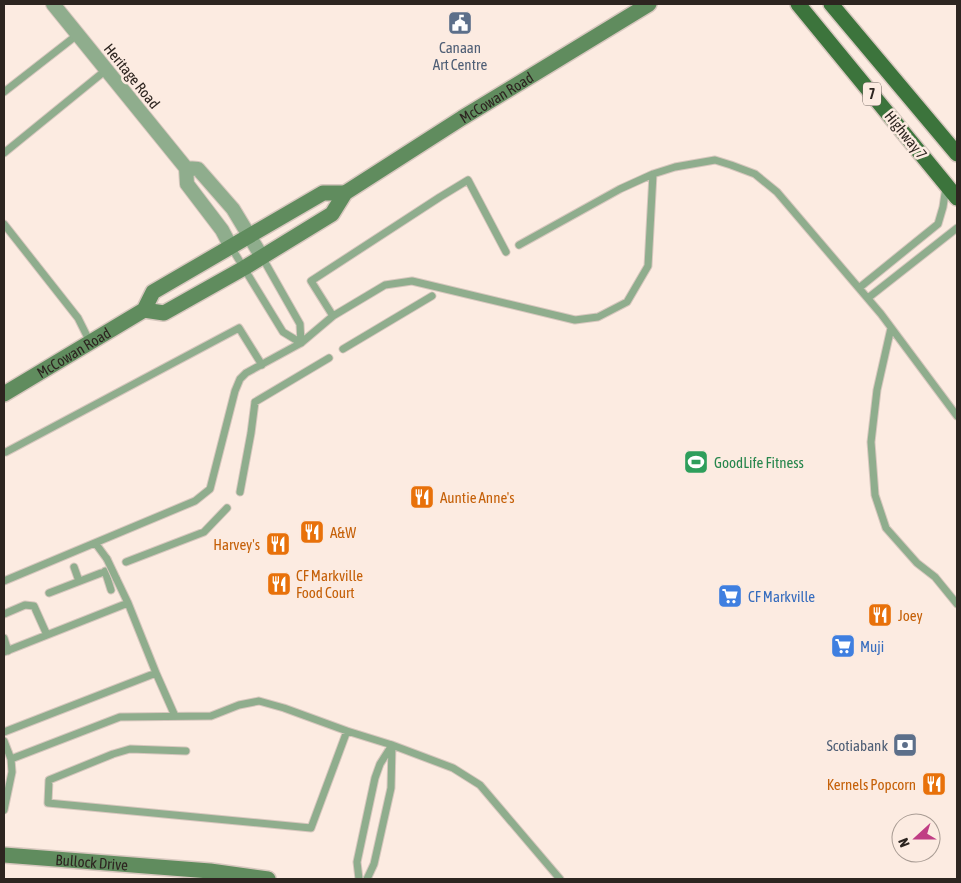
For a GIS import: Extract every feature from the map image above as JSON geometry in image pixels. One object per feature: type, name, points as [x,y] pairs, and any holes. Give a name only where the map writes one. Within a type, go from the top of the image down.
[{"type":"main road","name":"McCowan Road","points":[[144,310],[164,312],[244,268],[332,214],[345,193],[462,118],[649,4]]},
{"type":"main road","name":"Highway 7","points":[[798,4],[957,198]]},
{"type":"main road","name":"Highway 7","points":[[831,4],[957,154]]},
{"type":"main road","name":"McCowan Road","points":[[4,394],[144,310],[154,292],[323,193],[345,193]]},
{"type":"main road","name":"Bullock Drive","points":[[4,855],[210,871],[268,879]]},
{"type":"street","name":"Heritage Road","points":[[53,4],[186,168],[186,184],[222,230],[232,247]]},
{"type":"street","name":"Heritage Road","points":[[186,168],[198,169],[233,209],[262,256]]},
{"type":"lane","points":[[4,92],[77,35]]},
{"type":"lane","points":[[4,153],[106,70]]},
{"type":"lane","points":[[519,245],[620,189],[653,174],[675,167],[715,160],[755,174],[777,192],[868,298],[957,416]]},
{"type":"lane","points":[[4,582],[195,501],[210,489],[235,391],[240,379],[246,373],[301,342],[333,316],[385,285],[412,280],[575,320],[598,317],[627,302],[648,266],[653,174]]},
{"type":"lane","points":[[333,316],[311,281],[468,180],[506,252]]},
{"type":"lane","points":[[859,288],[938,224],[943,207],[946,184]]},
{"type":"lane","points":[[4,224],[78,318],[90,342]]},
{"type":"lane","points":[[868,298],[957,228]]},
{"type":"lane","points":[[232,247],[283,332],[301,342]]},
{"type":"lane","points":[[262,256],[300,324],[301,342]]},
{"type":"lane","points":[[343,349],[432,296]]},
{"type":"lane","points":[[6,452],[239,328],[262,365]]},
{"type":"lane","points":[[891,328],[877,390],[872,434],[874,495],[886,528],[916,563],[936,576],[957,604]]},
{"type":"lane","points":[[240,492],[252,400],[329,358]]},
{"type":"lane","points":[[126,562],[204,532],[227,508]]},
{"type":"lane","points":[[96,544],[107,559],[128,604],[175,716]]},
{"type":"lane","points":[[74,566],[80,581]]},
{"type":"lane","points":[[49,593],[103,572],[111,590]]},
{"type":"lane","points":[[4,638],[6,652],[128,604]]},
{"type":"lane","points":[[4,614],[26,605],[34,606],[47,636]]},
{"type":"lane","points":[[4,732],[156,673]]},
{"type":"lane","points":[[11,760],[120,717],[211,716],[239,705],[259,701],[392,745],[453,768],[480,785],[560,879]]},
{"type":"lane","points":[[186,751],[130,749],[113,754],[49,780],[48,803],[311,828],[347,731]]},
{"type":"lane","points":[[4,741],[11,760],[12,772],[4,810]]},
{"type":"lane","points":[[359,879],[357,862],[375,778],[380,764],[392,745]]},
{"type":"lane","points":[[366,879],[374,864],[391,788],[392,745]]},
{"type":"place","name":"Canaan Art Centre","points":[[460,23]]},
{"type":"place","name":"GoodLife Fitness","points":[[696,462]]},
{"type":"place","name":"Auntie Anne's","points":[[422,497]]},
{"type":"place","name":"A&W","points":[[312,532]]},
{"type":"place","name":"Harvey's","points":[[278,544]]},
{"type":"place","name":"CF Markville Food Court","points":[[279,584]]},
{"type":"place","name":"CF Markville","points":[[730,596]]},
{"type":"place","name":"Joey","points":[[880,615]]},
{"type":"place","name":"Muji","points":[[843,646]]},
{"type":"place","name":"Scotiabank","points":[[905,745]]},
{"type":"place","name":"Kernels Popcorn","points":[[934,784]]}]
